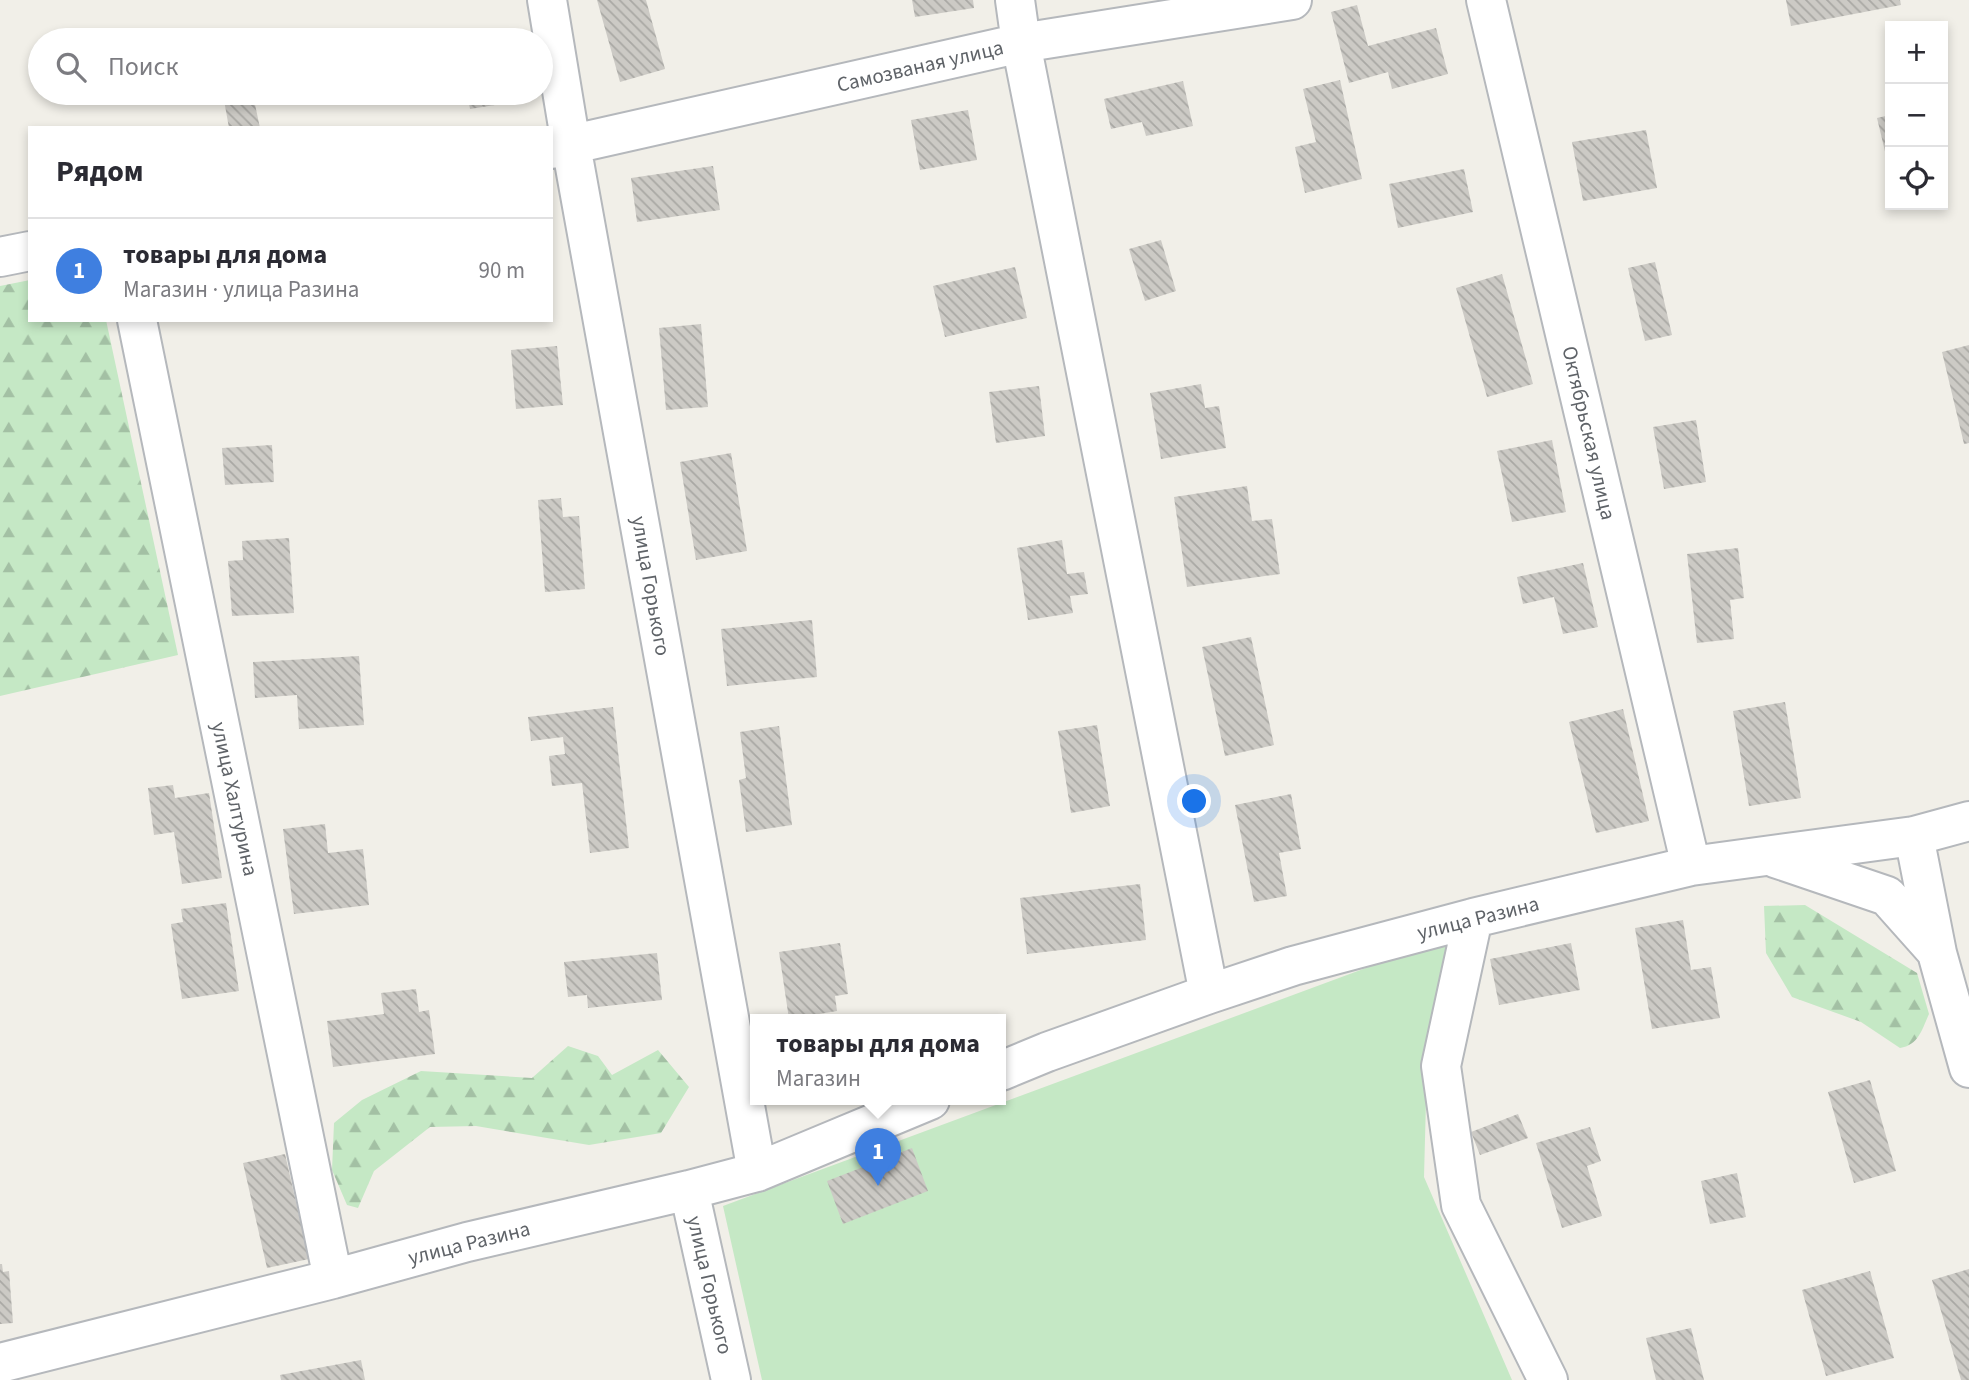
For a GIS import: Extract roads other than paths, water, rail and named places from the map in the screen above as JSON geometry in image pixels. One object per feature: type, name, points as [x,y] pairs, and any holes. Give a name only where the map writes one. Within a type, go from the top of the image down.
[{"type":"street","name":"улица Горького","points":[[547,0],[550,28]]},
{"type":"street","points":[[1015,0],[1021,43],[1209,993]]},
{"type":"street","name":"Самозваная улица","points":[[561,147],[1021,43],[1292,0]]},
{"type":"street","name":"Октябрьская улица","points":[[1486,0],[1691,866]]},
{"type":"street","name":"улица Горького","points":[[553,63],[561,147],[757,1172]]},
{"type":"street","points":[[0,257],[28,251]]},
{"type":"street","name":"улица Халтурина","points":[[137,322],[332,1279]]},
{"type":"street","name":"улица Разина","points":[[1006,1069],[1209,993],[1293,966],[1474,918],[1691,866],[1914,836],[1969,821]]},
{"type":"street","points":[[1914,836],[1937,953],[1969,1068]]},
{"type":"street","points":[[1766,855],[1887,896],[1937,953]]},
{"type":"street","points":[[1474,918],[1441,1066],[1461,1205],[1548,1380]]},
{"type":"street","name":"улица Разина","points":[[0,1363],[467,1242],[757,1172],[918,1105]]},
{"type":"street","name":"улица Горького","points":[[689,1190],[731,1380]]},
{"type":"place","name":"товары для дома","points":[[878,1186]]}]
